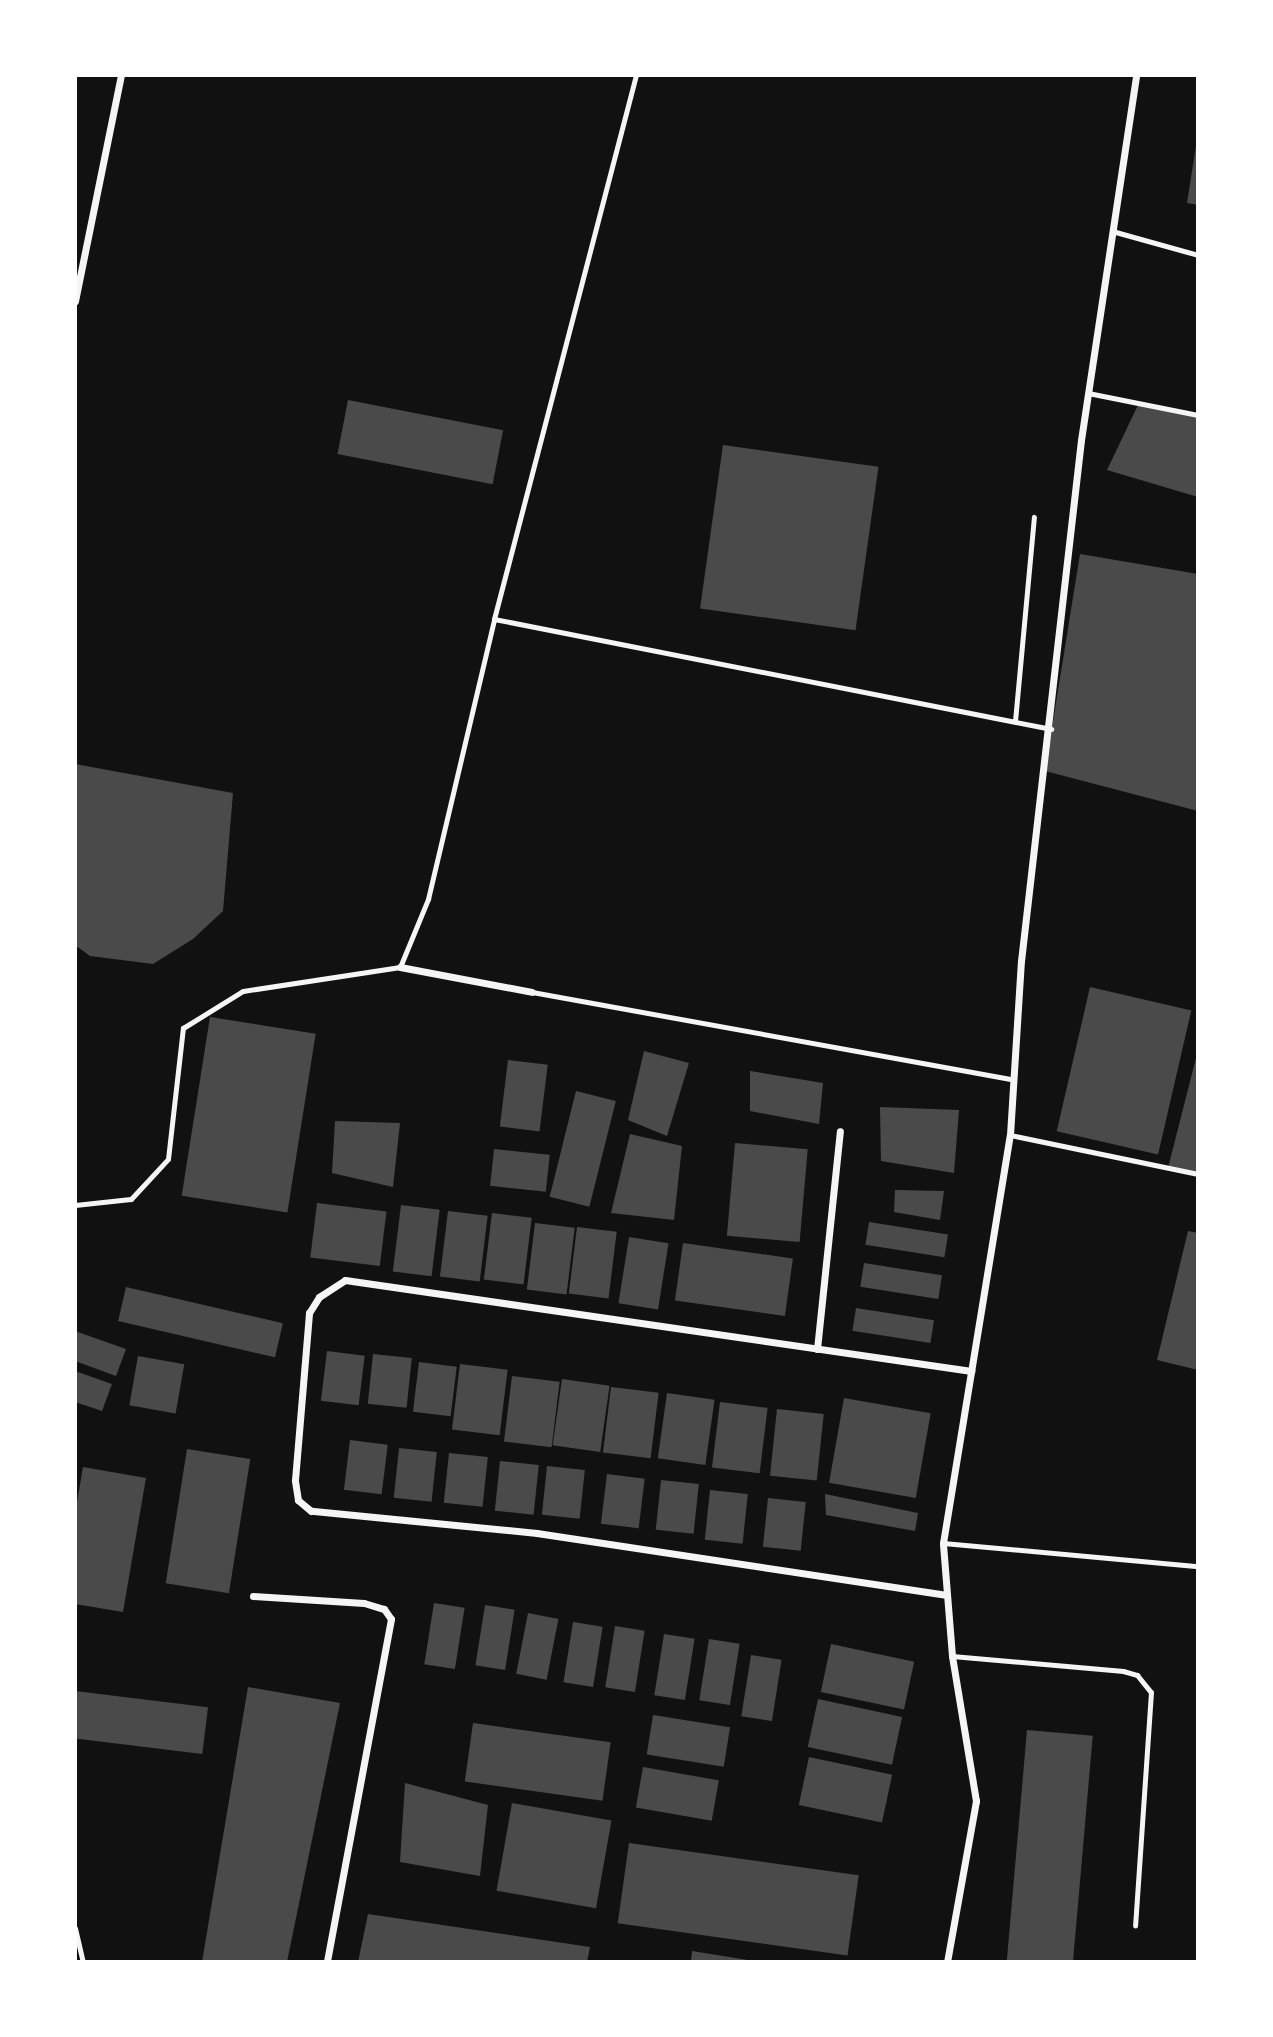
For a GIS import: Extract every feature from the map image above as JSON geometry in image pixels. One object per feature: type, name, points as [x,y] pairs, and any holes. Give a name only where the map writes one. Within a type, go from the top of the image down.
[{"type":"street","points":[[75,301],[121,75]]},
{"type":"street","points":[[947,1962],[976,1801],[952,1656],[943,1543],[1010,1135],[1021,961],[1051,729],[1087,393],[1136,75]]},
{"type":"street","points":[[400,967],[532,992]]},
{"type":"street","points":[[817,1349],[840,1131]]},
{"type":"street","points":[[947,1595],[537,1533],[311,1511],[298,1500],[295,1480],[309,1313],[319,1297],[345,1280],[971,1371]]},
{"type":"street","points":[[253,1596],[374,1604],[391,1619],[327,1962]]},
{"type":"lane","points":[[75,1205],[131,1199],[168,1159],[183,1028],[243,992],[400,967],[428,899],[494,619],[636,75]]},
{"type":"lane","points":[[1112,231],[1198,255]]},
{"type":"lane","points":[[1087,393],[1198,415]]},
{"type":"lane","points":[[1015,721],[1034,517]]},
{"type":"lane","points":[[494,619],[1051,729]]},
{"type":"lane","points":[[532,992],[1013,1079]]},
{"type":"lane","points":[[1010,1135],[1198,1174]]},
{"type":"lane","points":[[943,1543],[1198,1566]]},
{"type":"lane","points":[[952,1656],[1123,1671],[1136,1675],[1151,1692],[1135,1924]]},
{"type":"lane","points":[[75,1928],[83,1962]]},
{"type":"building","points":[[1198,133],[1198,205],[1187,203]]},
{"type":"building","points":[[348,400],[503,430],[493,484],[338,454]]},
{"type":"building","points":[[1139,403],[1198,415],[1198,497],[1107,470]]},
{"type":"building","points":[[723,445],[878,467],[856,630],[700,608]]},
{"type":"building","points":[[1080,554],[1198,574],[1198,811],[1045,771]]},
{"type":"building","points":[[75,764],[233,793],[223,911],[193,939],[153,964],[90,956],[75,945]]},
{"type":"building","points":[[1090,987],[1191,1010],[1158,1155],[1057,1131]]},
{"type":"building","points":[[210,1017],[316,1034],[287,1213],[182,1196]]},
{"type":"building","points":[[644,1051],[689,1063],[667,1136],[628,1120]]},
{"type":"building","points":[[1198,1054],[1198,1174],[1168,1168]]},
{"type":"building","points":[[508,1060],[548,1065],[540,1131],[500,1127]]},
{"type":"building","points":[[750,1071],[823,1083],[819,1124],[750,1111]]},
{"type":"building","points":[[576,1091],[616,1101],[589,1207],[550,1197]]},
{"type":"building","points":[[880,1107],[959,1110],[954,1173],[881,1161]]},
{"type":"building","points":[[335,1121],[400,1123],[393,1187],[332,1173]]},
{"type":"building","points":[[630,1134],[682,1146],[674,1220],[611,1213]]},
{"type":"building","points":[[735,1143],[808,1149],[800,1242],[727,1236]]},
{"type":"building","points":[[494,1149],[550,1155],[546,1192],[490,1186]]},
{"type":"building","points":[[895,1190],[944,1191],[940,1220],[894,1212]]},
{"type":"building","points":[[317,1203],[386,1212],[380,1266],[310,1258]]},
{"type":"building","points":[[401,1205],[440,1210],[432,1276],[393,1272]]},
{"type":"building","points":[[448,1211],[488,1216],[480,1281],[440,1277]]},
{"type":"building","points":[[492,1213],[532,1218],[524,1284],[484,1280]]},
{"type":"building","points":[[869,1222],[948,1235],[944,1257],[865,1245]]},
{"type":"building","points":[[535,1223],[575,1228],[567,1294],[527,1290]]},
{"type":"building","points":[[577,1227],[617,1232],[609,1298],[569,1294]]},
{"type":"building","points":[[1188,1231],[1198,1233],[1198,1370],[1157,1360]]},
{"type":"building","points":[[629,1237],[669,1243],[658,1309],[619,1303]]},
{"type":"building","points":[[683,1243],[793,1258],[785,1316],[675,1300]]},
{"type":"building","points":[[864,1263],[942,1275],[938,1299],[860,1287]]},
{"type":"building","points":[[126,1287],[283,1323],[275,1357],[118,1321]]},
{"type":"building","points":[[856,1308],[934,1320],[930,1343],[852,1331]]},
{"type":"building","points":[[75,1331],[126,1349],[116,1376],[75,1361]]},
{"type":"building","points":[[327,1351],[365,1356],[359,1405],[321,1401]]},
{"type":"building","points":[[373,1354],[412,1358],[407,1408],[368,1404]]},
{"type":"building","points":[[138,1356],[184,1364],[176,1413],[129,1405]]},
{"type":"building","points":[[419,1362],[457,1367],[451,1416],[413,1412]]},
{"type":"building","points":[[460,1364],[508,1370],[500,1435],[452,1430]]},
{"type":"building","points":[[75,1371],[112,1384],[102,1411],[75,1402]]},
{"type":"building","points":[[512,1376],[560,1382],[552,1447],[504,1442]]},
{"type":"building","points":[[562,1379],[610,1386],[600,1452],[553,1445]]},
{"type":"building","points":[[611,1387],[659,1393],[651,1458],[603,1453]]},
{"type":"building","points":[[667,1393],[715,1400],[705,1465],[658,1458]]},
{"type":"building","points":[[844,1398],[931,1413],[916,1498],[829,1483]]},
{"type":"building","points":[[720,1402],[768,1408],[760,1473],[712,1468]]},
{"type":"building","points":[[777,1409],[824,1414],[817,1481],[770,1476]]},
{"type":"building","points":[[350,1440],[388,1445],[382,1494],[344,1490]]},
{"type":"building","points":[[399,1448],[437,1452],[432,1502],[394,1498]]},
{"type":"building","points":[[187,1449],[250,1459],[229,1593],[166,1583]]},
{"type":"building","points":[[449,1453],[488,1457],[483,1507],[444,1503]]},
{"type":"building","points":[[500,1461],[539,1465],[534,1515],[495,1511]]},
{"type":"building","points":[[547,1466],[585,1470],[580,1519],[542,1515]]},
{"type":"building","points":[[83,1467],[146,1478],[123,1612],[75,1604],[75,1514]]},
{"type":"building","points":[[607,1474],[645,1479],[639,1528],[601,1524]]},
{"type":"building","points":[[661,1480],[699,1484],[694,1534],[656,1530]]},
{"type":"building","points":[[710,1490],[748,1494],[743,1544],[705,1540]]},
{"type":"building","points":[[825,1494],[918,1513],[915,1531],[826,1515]]},
{"type":"building","points":[[768,1498],[806,1502],[801,1551],[763,1547]]},
{"type":"building","points":[[434,1603],[465,1608],[455,1669],[424,1664]]},
{"type":"building","points":[[485,1605],[515,1610],[505,1670],[475,1665]]},
{"type":"building","points":[[528,1613],[558,1619],[547,1680],[516,1674]]},
{"type":"building","points":[[573,1622],[603,1627],[593,1687],[563,1682]]},
{"type":"building","points":[[615,1626],[645,1631],[635,1692],[605,1687]]},
{"type":"building","points":[[664,1634],[695,1639],[685,1700],[654,1695]]},
{"type":"building","points":[[709,1639],[740,1644],[730,1705],[699,1700]]},
{"type":"building","points":[[831,1644],[914,1662],[904,1710],[821,1692]]},
{"type":"building","points":[[751,1655],[782,1660],[772,1721],[741,1716]]},
{"type":"building","points":[[248,1687],[340,1703],[287,1962],[202,1962]]},
{"type":"building","points":[[75,1691],[208,1707],[202,1754],[75,1738]]},
{"type":"building","points":[[818,1699],[902,1717],[892,1765],[808,1747]]},
{"type":"building","points":[[653,1715],[730,1727],[724,1767],[647,1755]]},
{"type":"building","points":[[473,1723],[611,1742],[602,1801],[465,1781]]},
{"type":"building","points":[[1027,1730],[1093,1736],[1073,1962],[1007,1962]]},
{"type":"building","points":[[809,1757],[892,1775],[882,1823],[799,1805]]},
{"type":"building","points":[[643,1767],[719,1780],[712,1821],[636,1807]]},
{"type":"building","points":[[405,1783],[488,1805],[480,1876],[400,1862]]},
{"type":"building","points":[[512,1803],[611,1821],[596,1908],[497,1891]]},
{"type":"building","points":[[629,1843],[859,1875],[847,1955],[618,1923]]},
{"type":"building","points":[[368,1914],[590,1947],[587,1962],[358,1962]]},
{"type":"building","points":[[692,1951],[748,1960],[748,1962],[691,1962]]}]
